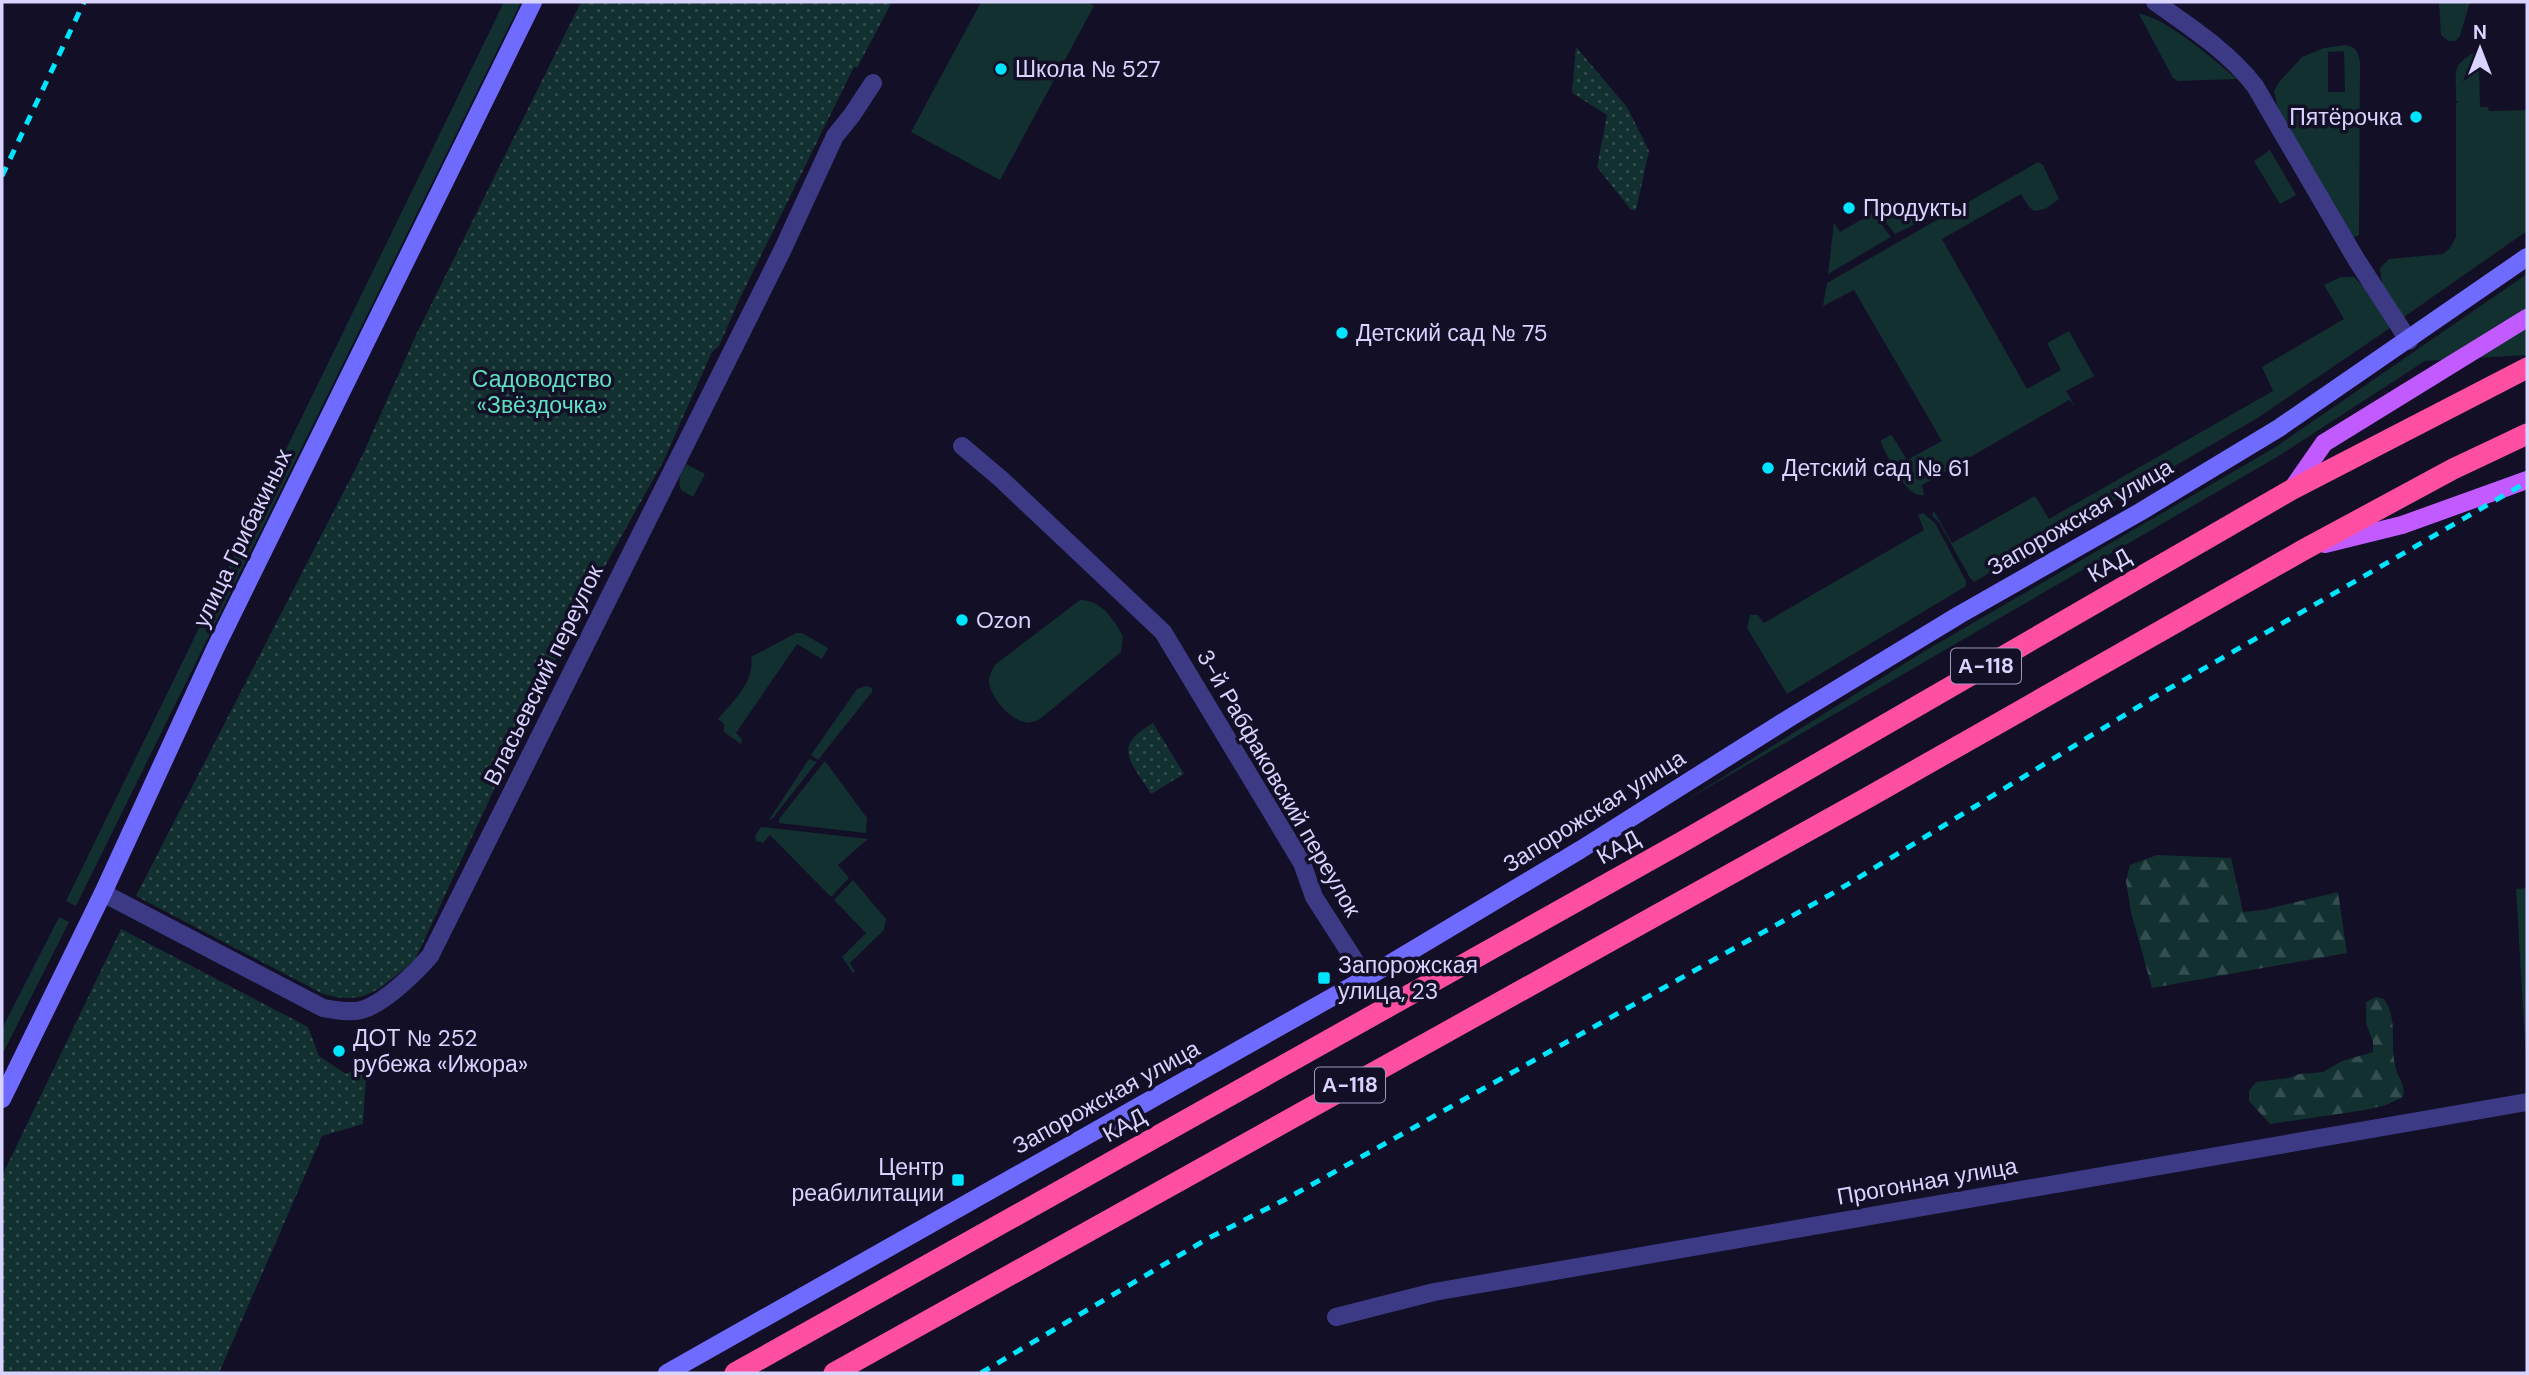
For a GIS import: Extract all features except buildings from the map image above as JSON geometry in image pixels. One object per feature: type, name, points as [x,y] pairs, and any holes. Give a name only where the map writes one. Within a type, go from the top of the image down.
[{"type":"highway","name":"КАД","points":[[735,1373],[1694,835],[2291,490],[2527,368]]},
{"type":"highway","name":"А-118","points":[[834,1373],[1867,798],[2305,549],[2454,469],[2527,434]]},
{"type":"main road","points":[[2291,490],[2324,443],[2527,318]]},
{"type":"main road","points":[[2305,549],[2402,525],[2527,480]]},
{"type":"street","name":"улица Грибакиных","points":[[2,1099],[103,893],[215,649],[533,2]]},
{"type":"street","points":[[2155,2],[2204,37],[2244,72],[2255,86],[2356,259],[2409,341]]},
{"type":"street","name":"Власьевский переулок","points":[[103,893],[323,1008],[342,1012],[361,1010],[377,1002],[418,971],[430,956],[456,904],[777,260],[835,136],[873,83]]},
{"type":"street","name":"Запорожская улица","points":[[667,1373],[1366,978],[1580,850],[1937,628],[2279,428],[2409,341],[2527,257]]},
{"type":"street","name":"3-й Рабфаковский переулок","points":[[962,446],[1002,479],[1163,632],[1302,863],[1314,897],[1366,978]]},
{"type":"street","name":"Прогонная улица","points":[[1336,1317],[1434,1292],[2527,1101]]},
{"type":"green space","points":[[504,2],[521,2],[76,906],[66,901]]},
{"type":"green space","name":"Садоводство «Звёздочка»","points":[[581,2],[892,2],[857,68],[854,67],[719,346],[712,352],[663,462],[543,684],[415,960],[374,992],[352,998],[323,994],[136,896],[362,456],[416,335]]},
{"type":"green space","points":[[981,2],[1087,2],[1094,6],[1000,180],[911,132]]},
{"type":"green space","points":[[2439,2],[2470,2],[2460,36],[2455,41],[2449,41],[2441,35]]},
{"type":"green space","points":[[2139,14],[2176,31],[2237,79],[2178,81],[2173,78]]},
{"type":"green space","points":[[2346,45],[2352,47],[2356,50],[2360,62],[2359,235],[2352,238],[2279,113],[2274,91],[2302,57],[2324,48]],"holes":[[[2344,51],[2345,92],[2328,92],[2328,52]]]},
{"type":"green space","points":[[1576,47],[1627,107],[1649,151],[1636,210],[1631,210],[1597,167],[1607,115],[1572,93]]},
{"type":"green space","points":[[2482,48],[2483,64],[2479,65],[2480,107],[2488,107],[2489,111],[2526,110],[2527,106],[2527,231],[2401,319],[2382,284],[2380,268],[2389,259],[2443,254],[2456,237],[2456,73],[2460,63]]},
{"type":"green space","points":[[2270,150],[2296,195],[2280,204],[2254,161]]},
{"type":"green space","points":[[2038,162],[2043,165],[2059,199],[2045,209],[2034,211],[2021,194],[1942,239],[2027,389],[2061,370],[2047,343],[2069,331],[2094,376],[2066,391],[2075,406],[2069,400],[1922,485],[1924,495],[1917,494],[1904,484],[1880,441],[1890,435],[1893,437],[1907,460],[1942,441],[1854,290],[1823,306],[1827,283]]},
{"type":"green space","points":[[1867,195],[1923,220],[1895,234]]},
{"type":"green space","points":[[1873,213],[1891,237],[1828,274],[1834,223],[1840,232]]},
{"type":"green space","points":[[2527,274],[2527,355],[2425,361],[2277,457],[1678,805],[1923,652],[2274,448]]},
{"type":"green space","points":[[2341,277],[2354,277],[2368,291],[2390,328],[2256,419],[1974,582],[1970,578],[1939,522],[1932,516],[1934,511],[1952,543],[2035,496],[2049,519],[2273,391],[2262,367],[2344,319],[2324,285]]},
{"type":"green space","points":[[686,464],[705,474],[693,497],[681,490],[679,483]]},
{"type":"green space","points":[[1923,513],[1935,523],[1966,581],[1966,586],[1787,694],[1747,628],[1750,615],[1758,615],[1764,623],[1924,530],[1918,515]]},
{"type":"green space","points":[[1080,600],[1094,603],[1111,617],[1123,636],[1121,652],[1040,719],[1028,723],[1018,720],[1001,705],[992,692],[989,679],[992,671],[996,664]]},
{"type":"green space","points":[[796,633],[802,633],[828,648],[822,659],[797,644],[736,733],[742,739],[741,744],[724,732],[724,724],[718,719],[746,683],[750,675],[751,657]]},
{"type":"green space","points":[[866,686],[872,688],[872,692],[818,760],[811,755],[857,689]]},
{"type":"green space","points":[[1153,723],[1184,774],[1151,794],[1132,763],[1129,747],[1140,732]]},
{"type":"green space","points":[[809,759],[817,762],[769,820]]},
{"type":"green space","points":[[825,761],[867,818],[866,833],[779,823],[779,819]]},
{"type":"green space","points":[[761,827],[868,839],[838,865],[849,878],[831,897],[770,835],[763,843],[756,841],[755,836]]},
{"type":"green space","points":[[2157,855],[2231,858],[2243,912],[2263,910],[2338,892],[2347,953],[2152,988],[2131,912],[2126,881],[2130,865]]},
{"type":"green space","points":[[853,880],[886,919],[884,930],[850,963],[855,972],[853,973],[842,957],[866,933],[834,900]]},
{"type":"green space","points":[[2527,888],[2527,1076],[2516,889]]},
{"type":"green space","points":[[59,917],[69,922],[2,1055],[2,1029]]},
{"type":"green space","points":[[121,929],[308,1027],[319,1056],[346,1074],[367,1064],[363,1124],[322,1136],[219,1373],[2,1373],[2,1176]]},
{"type":"green space","points":[[2376,997],[2384,999],[2391,1014],[2394,1057],[2403,1097],[2365,1110],[2270,1124],[2249,1101],[2249,1091],[2256,1082],[2323,1072],[2342,1061],[2373,1052],[2373,1042],[2366,1023],[2366,1002]]},
{"type":"railway","points":[[2,176],[84,2]]},
{"type":"railway","points":[[981,1373],[1207,1239],[1286,1199],[1835,892],[2151,699],[2527,482]]},
{"type":"place","name":"Школа № 527","points":[[1001,69]]},
{"type":"place","name":"Пятёрочка","points":[[2416,117]]},
{"type":"place","name":"Продукты","points":[[1849,208]]},
{"type":"place","name":"Детский сад № 75","points":[[1342,333]]},
{"type":"place","name":"Детский сад № 61","points":[[1768,468]]},
{"type":"place","name":"Ozon","points":[[962,620]]},
{"type":"place","name":"Запорожская улица, 23","points":[[1324,978]]},
{"type":"place","name":"ДОТ № 252 рубежа «Ижора»","points":[[339,1051]]},
{"type":"place","name":"Центр реабилитации","points":[[958,1180]]}]
